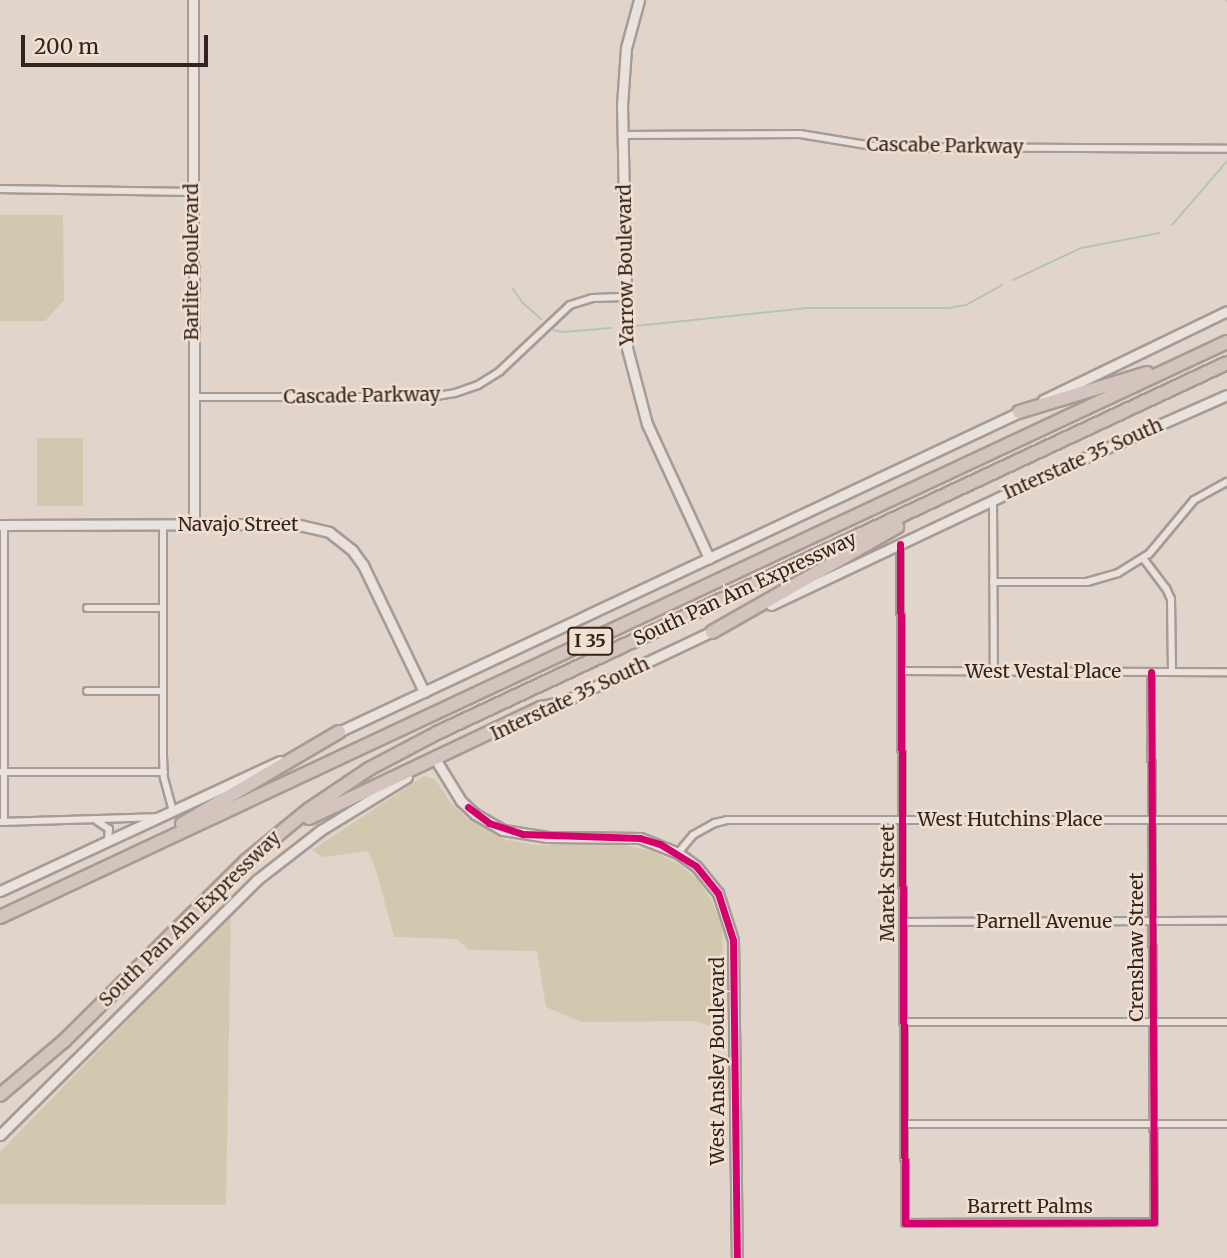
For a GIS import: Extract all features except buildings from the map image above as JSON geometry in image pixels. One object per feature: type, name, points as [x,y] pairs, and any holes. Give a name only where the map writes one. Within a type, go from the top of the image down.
[{"type":"highway","name":"South Pan Am Expressway","points":[[0,917],[1227,342]]},
{"type":"highway","name":"South Pan Am Expressway","points":[[0,1095],[64,1041],[259,850],[330,794],[400,752],[1227,363]]},
{"type":"highway","points":[[1019,412],[1181,364]]},
{"type":"highway","points":[[712,632],[894,528],[972,491],[1028,457]]},
{"type":"highway","points":[[259,850],[314,814],[530,713],[556,705]]},
{"type":"highway","points":[[116,863],[339,732]]},
{"type":"main road","name":"Barlite Boulevard","points":[[193,0],[194,525]]},
{"type":"main road","name":"Yarrow Boulevard","points":[[639,0],[626,48],[623,135],[626,348],[640,406],[709,558]]},
{"type":"main road","points":[[0,891],[1019,412],[1227,311]]},
{"type":"main road","name":"Interstate 35 South","points":[[0,1135],[258,879],[321,830],[437,762],[993,500],[1227,395]]},
{"type":"main road","name":"Navajo Street","points":[[2,525],[296,524],[333,534],[352,550],[363,565],[424,692]]},
{"type":"main road","name":"West Ansley Boulevard","points":[[437,762],[461,801],[475,814],[503,830],[547,837],[640,838],[678,853],[696,866],[718,893],[731,924],[733,940],[737,1258]]},
{"type":"street","name":"Cascabe Parkway","points":[[623,135],[800,134],[879,147],[1227,149]]},
{"type":"street","points":[[0,189],[192,192]]},
{"type":"street","name":"Cascade Parkway","points":[[193,397],[430,397],[454,394],[478,385],[500,371],[570,305],[593,298],[624,297]]},
{"type":"street","points":[[993,582],[1087,582],[1118,573],[1143,558],[1194,500],[1227,482]]},
{"type":"street","points":[[993,500],[994,672]]},
{"type":"street","points":[[2,525],[2,822],[157,817]]},
{"type":"street","points":[[163,525],[164,772],[173,811]]},
{"type":"street","name":"Marek Street","points":[[900,544],[905,1223]]},
{"type":"street","points":[[1143,558],[1166,588],[1171,600],[1172,672]]},
{"type":"street","points":[[87,608],[163,608]]},
{"type":"street","name":"West Vestal Place","points":[[902,671],[1227,672]]},
{"type":"street","name":"Crenshaw Street","points":[[1151,672],[1154,1222]]},
{"type":"street","points":[[87,691],[162,691]]},
{"type":"street","points":[[2,772],[164,772]]},
{"type":"street","name":"West Hutchins Place","points":[[678,853],[693,835],[715,823],[727,821],[1227,820]]},
{"type":"street","points":[[97,821],[109,829],[108,840]]},
{"type":"street","name":"Parnell Avenue","points":[[904,922],[1227,921]]},
{"type":"street","points":[[904,1022],[1227,1022]]},
{"type":"street","points":[[904,1124],[1227,1124]]},
{"type":"street","name":"Barrett Palms","points":[[905,1223],[1154,1222]]},
{"type":"shaded area","points":[[0,215],[63,215],[64,300],[45,321],[0,321]]},
{"type":"shaded area","points":[[37,438],[83,438],[83,506],[37,506]]},
{"type":"shaded area","points":[[424,776],[435,779],[450,802],[468,819],[506,840],[536,845],[626,845],[652,851],[680,865],[698,880],[712,901],[722,927],[724,1030],[695,1021],[582,1022],[546,1007],[537,951],[469,950],[457,939],[394,937],[376,870],[368,851],[322,857],[312,850]]},
{"type":"shaded area","points":[[231,914],[226,1205],[0,1204],[0,1152]]},
{"type":"waterway","points":[[1172,225],[1227,161]]},
{"type":"waterway","points":[[1013,280],[1081,248],[1160,233]]},
{"type":"waterway","points":[[636,326],[806,308],[949,308],[966,305],[1002,285]]},
{"type":"waterway","points":[[512,288],[523,303],[541,319]]},
{"type":"waterway","points":[[553,330],[563,332],[611,328]]},
{"type":"cycle path","points":[[900,544],[905,1223],[1154,1222],[1151,672]]},
{"type":"cycle path","points":[[468,807],[489,823],[523,834],[640,838],[660,844],[696,866],[718,893],[733,940],[737,1258]]}]
